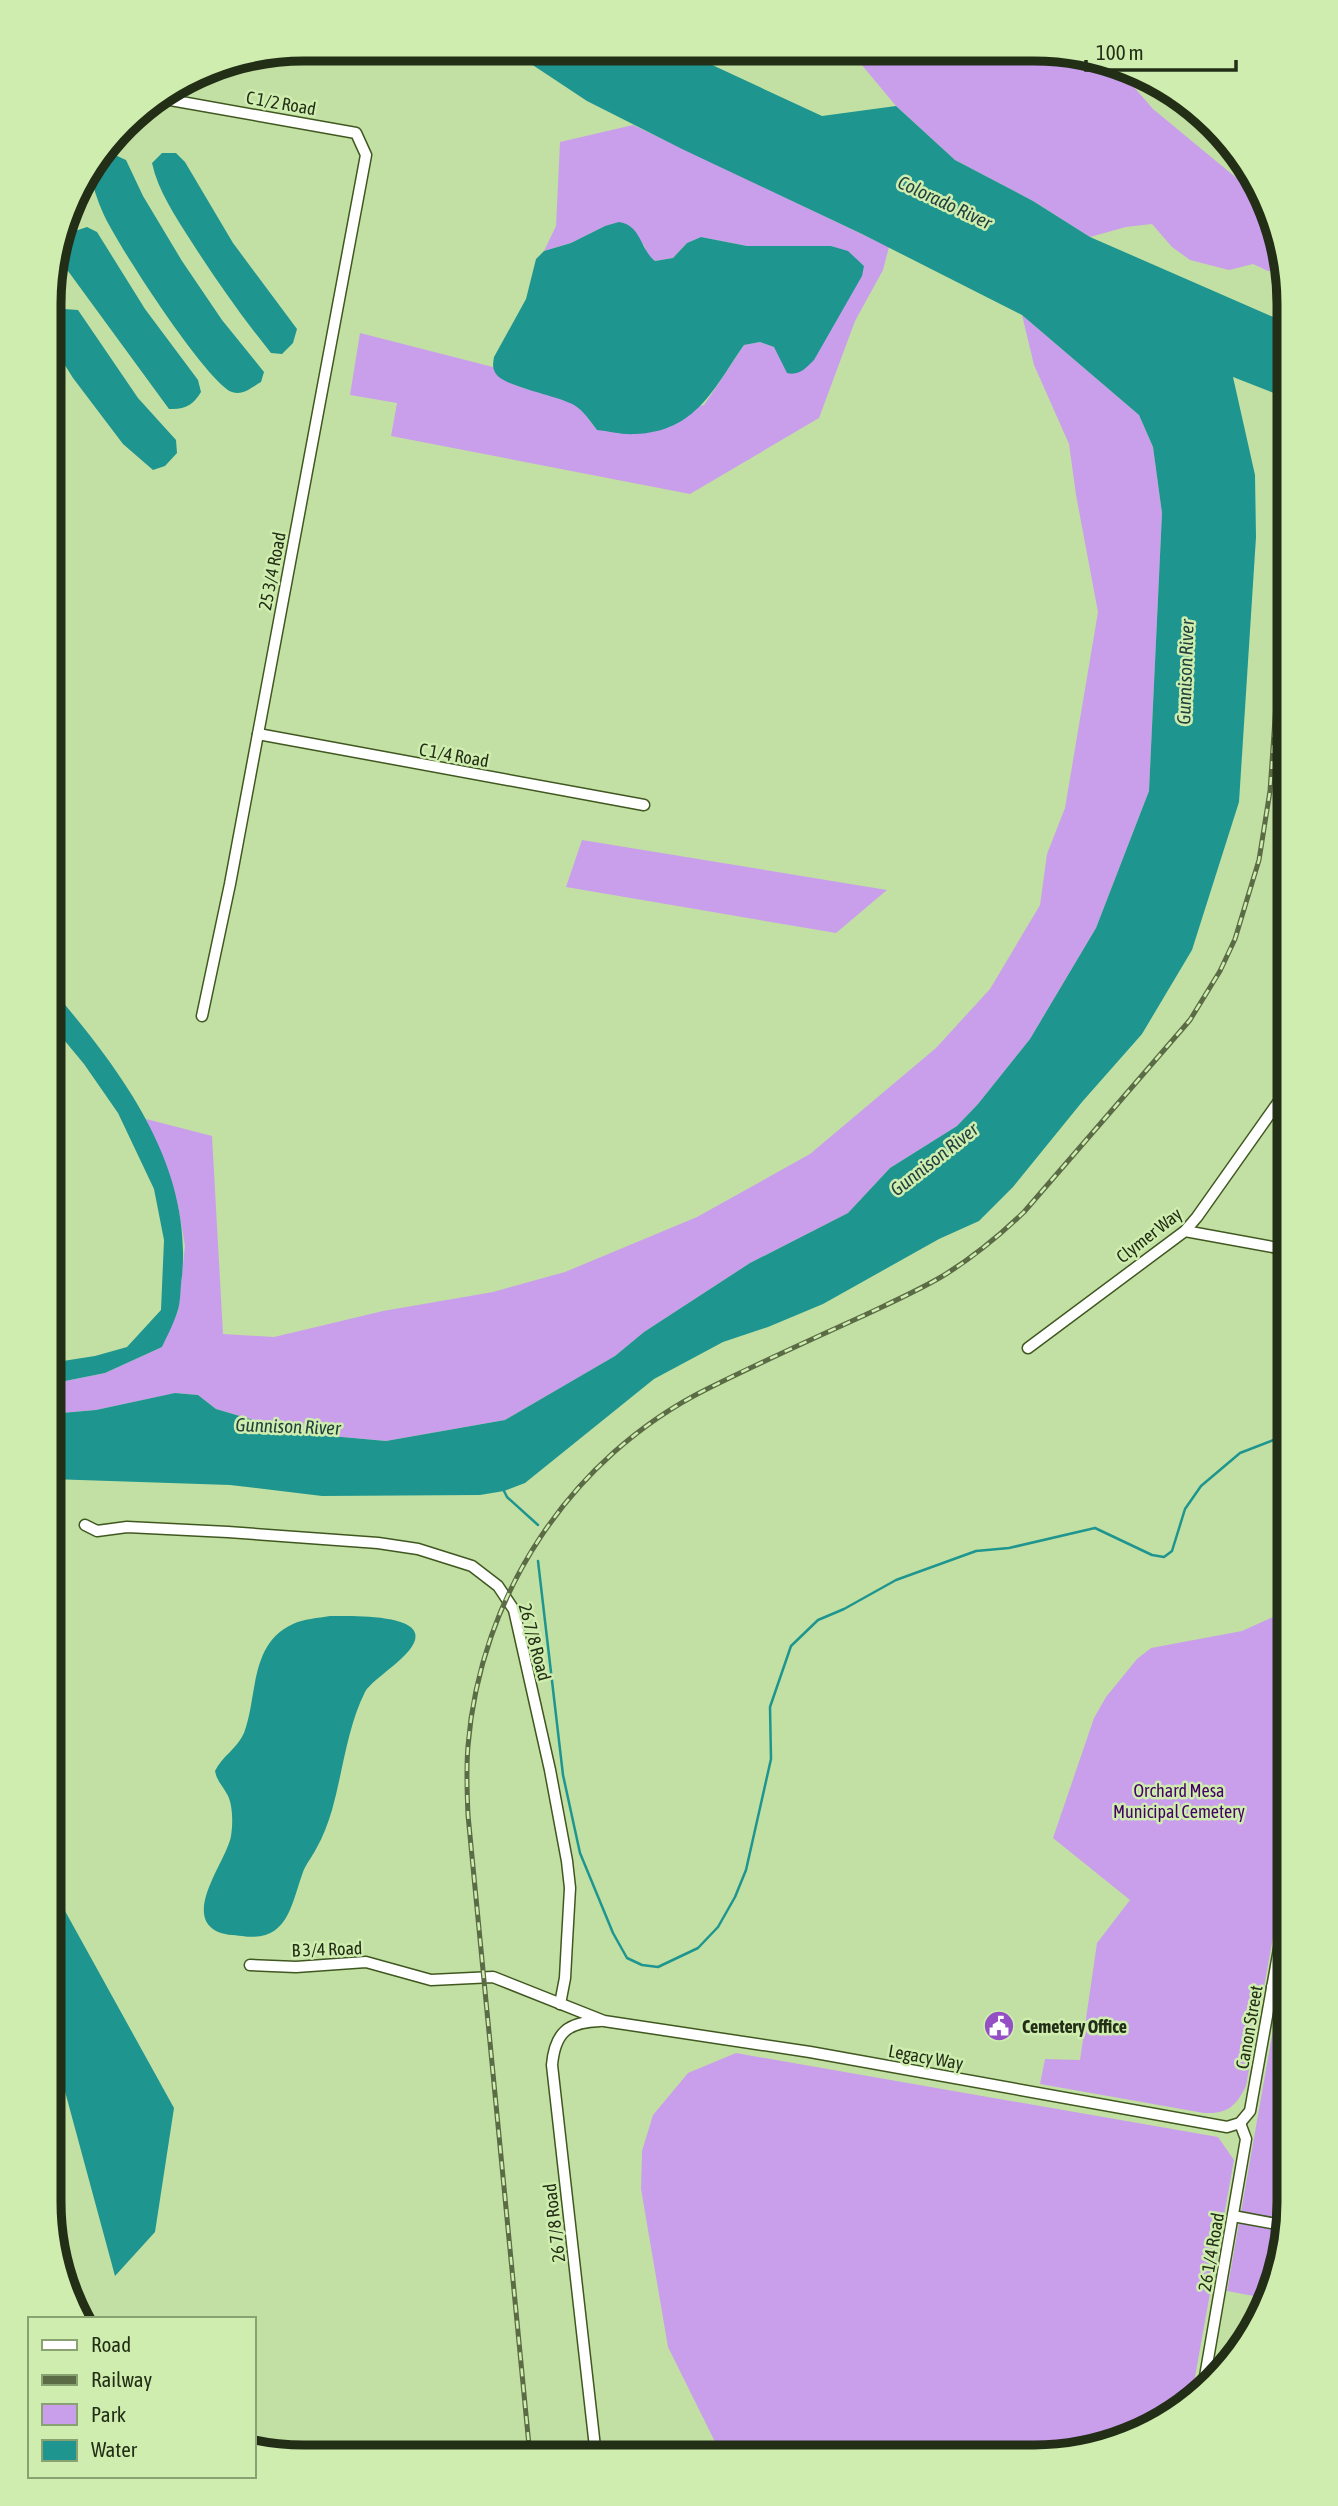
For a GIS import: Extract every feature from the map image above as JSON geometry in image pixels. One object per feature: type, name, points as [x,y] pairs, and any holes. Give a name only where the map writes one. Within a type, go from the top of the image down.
[{"type":"street","name":"C 1/2 Road","points":[[172,100],[356,132]]},
{"type":"street","name":"25 3/4 Road","points":[[202,1017],[230,884],[366,155],[356,132]]},
{"type":"street","name":"C 1/4 Road","points":[[258,734],[644,805]]},
{"type":"street","name":"Clymer Way","points":[[1028,1348],[1185,1230],[1277,1105]]},
{"type":"street","points":[[1185,1230],[1277,1248]]},
{"type":"street","name":"26 7/8 Road","points":[[85,1525],[97,1531],[127,1527],[378,1543],[418,1549],[472,1566],[498,1586],[514,1610],[567,1861],[570,1888],[565,1978],[560,2004]]},
{"type":"street","name":"B 3/4 Road","points":[[250,1965],[296,1967],[366,1962],[431,1980],[493,1977],[604,2021]]},
{"type":"street","name":"Canon Street","points":[[1240,2123],[1250,2111],[1276,1964]]},
{"type":"street","points":[[1272,1987],[1276,1989]]},
{"type":"street","name":"26 7/8 Road","points":[[595,2445],[552,2065],[556,2045],[571,2025],[604,2021]]},
{"type":"street","name":"Legacy Way","points":[[604,2021],[810,2052],[1227,2127],[1240,2123]]},
{"type":"street","name":"26 1/4 Road","points":[[1205,2375],[1246,2140],[1240,2123]]},
{"type":"street","points":[[1233,2216],[1276,2224]]},
{"type":"green space","points":[[858,61],[1065,63],[1112,74],[1129,81],[1153,109],[1239,180],[1253,199],[1264,226],[1275,271],[1253,264],[1229,270],[1190,260],[1172,247],[1152,224],[1126,227],[1090,237],[1033,201],[955,160],[896,106]]},
{"type":"green space","points":[[633,125],[889,247],[883,270],[855,321],[819,418],[690,494],[391,436],[397,403],[350,395],[360,333],[493,367],[508,382],[575,405],[597,430],[704,405],[744,345],[760,342],[774,347],[864,266],[848,252],[831,246],[747,246],[701,237],[687,243],[673,258],[655,261],[647,254],[644,245],[605,226],[571,243],[544,251],[556,226],[560,142]]},
{"type":"green space","points":[[1022,315],[1139,415],[1153,447],[1162,513],[1149,791],[1096,928],[1030,1039],[978,1104],[957,1126],[890,1168],[848,1213],[750,1263],[644,1332],[615,1356],[505,1420],[386,1441],[297,1433],[216,1409],[198,1395],[176,1393],[96,1410],[61,1413],[61,1382],[105,1373],[162,1347],[178,1311],[185,1246],[169,1173],[146,1119],[212,1136],[223,1334],[274,1337],[383,1311],[493,1292],[565,1272],[697,1217],[810,1154],[936,1048],[990,989],[1040,905],[1047,854],[1065,808],[1098,612],[1069,444],[1034,365]]},
{"type":"green space","points":[[582,840],[887,890],[836,933],[566,887]]},
{"type":"green space","name":"Orchard Mesa Municipal Cemetery","points":[[1276,1616],[1276,1920],[1246,2086],[1239,2099],[1230,2107],[1219,2112],[1204,2113],[1040,2084],[1045,2059],[1080,2060],[1097,1943],[1130,1900],[1053,1838],[1094,1718],[1106,1697],[1137,1659],[1151,1648],[1242,1631]]},
{"type":"green space","points":[[1276,2012],[1275,2233],[1257,2297],[1227,2291]]},
{"type":"green space","points":[[736,2053],[1218,2137],[1234,2160],[1194,2385],[1169,2404],[1112,2432],[1050,2444],[717,2445],[668,2347],[641,2189],[642,2151],[653,2115],[688,2073]]},
{"type":"water","points":[[527,61],[704,61],[822,116],[896,106],[955,160],[1033,201],[1090,237],[1277,319],[1277,394],[1233,377],[1255,475],[1256,537],[1239,802],[1192,950],[1142,1034],[1013,1187],[979,1221],[939,1239],[823,1304],[723,1342],[654,1379],[525,1483],[504,1491],[480,1495],[322,1496],[230,1485],[61,1479],[61,1413],[96,1410],[175,1393],[198,1395],[216,1409],[297,1433],[386,1441],[505,1420],[615,1356],[644,1332],[750,1263],[848,1213],[890,1168],[957,1126],[1030,1039],[1096,928],[1149,791],[1162,513],[1153,447],[1139,415],[1022,315],[587,101]]},
{"type":"water","points":[[162,153],[176,153],[185,162],[233,243],[297,329],[293,343],[282,354],[271,353],[260,339],[200,256],[174,213],[163,194],[152,163]]},
{"type":"water","points":[[114,154],[126,160],[143,196],[182,261],[222,320],[264,372],[261,382],[244,392],[232,392],[203,364],[125,252],[103,213],[94,188],[102,169]]},
{"type":"water","points":[[619,222],[636,232],[655,261],[673,258],[687,243],[701,237],[747,246],[831,246],[848,251],[864,266],[862,276],[814,360],[802,371],[787,373],[774,347],[760,342],[744,345],[701,405],[674,425],[635,434],[597,430],[574,405],[501,379],[493,368],[493,362],[526,299],[536,259],[544,251],[571,243]]},
{"type":"water","points":[[87,227],[97,232],[145,309],[198,380],[201,392],[188,406],[169,409],[68,271],[65,262],[72,232]]},
{"type":"water","points":[[78,310],[138,398],[176,440],[177,453],[165,466],[153,470],[123,444],[73,378],[61,359],[61,311]]},
{"type":"water","points":[[61,1000],[125,1084],[163,1156],[176,1195],[182,1234],[182,1276],[177,1313],[162,1347],[105,1373],[61,1382],[61,1361],[127,1347],[161,1310],[164,1240],[154,1189],[118,1113],[61,1036]]},
{"type":"water","points":[[330,1616],[377,1617],[402,1622],[411,1627],[415,1640],[404,1656],[365,1692],[350,1735],[329,1820],[304,1869],[285,1919],[269,1934],[257,1937],[216,1931],[207,1923],[205,1899],[228,1846],[232,1820],[229,1798],[215,1771],[244,1733],[257,1672],[269,1644],[293,1624]]},
{"type":"water","points":[[61,1904],[174,2108],[155,2232],[115,2276],[63,2084]]},
{"type":"waterway","points":[[538,1561],[563,1775],[580,1853],[613,1933],[627,1958],[642,1965],[658,1967],[698,1948],[718,1927],[735,1897],[746,1870],[771,1759],[770,1707],[791,1646],[818,1620],[896,1580],[976,1551],[1009,1548],[1095,1528],[1152,1555],[1164,1557],[1172,1551],[1185,1509],[1201,1486],[1240,1453],[1276,1439]]},
{"type":"waterway","points":[[504,1491],[507,1497],[538,1525]]},
{"type":"railway","points":[[529,2445],[468,1815],[468,1746],[476,1690],[491,1636],[513,1585],[541,1536],[575,1492],[614,1452],[658,1418],[707,1389],[913,1292],[974,1255],[1024,1212],[1190,1020],[1220,971],[1235,939],[1259,860],[1270,791],[1277,693]]},
{"type":"place","name":"Cemetery Office","points":[[999,2026]]},
{"type":"water label","name":"Colorado River","points":[[945,202]]},
{"type":"water label","name":"Gunnison River","points":[[1185,672]]},
{"type":"water label","name":"Gunnison River","points":[[934,1159]]},
{"type":"water label","name":"Gunnison River","points":[[288,1426]]}]
